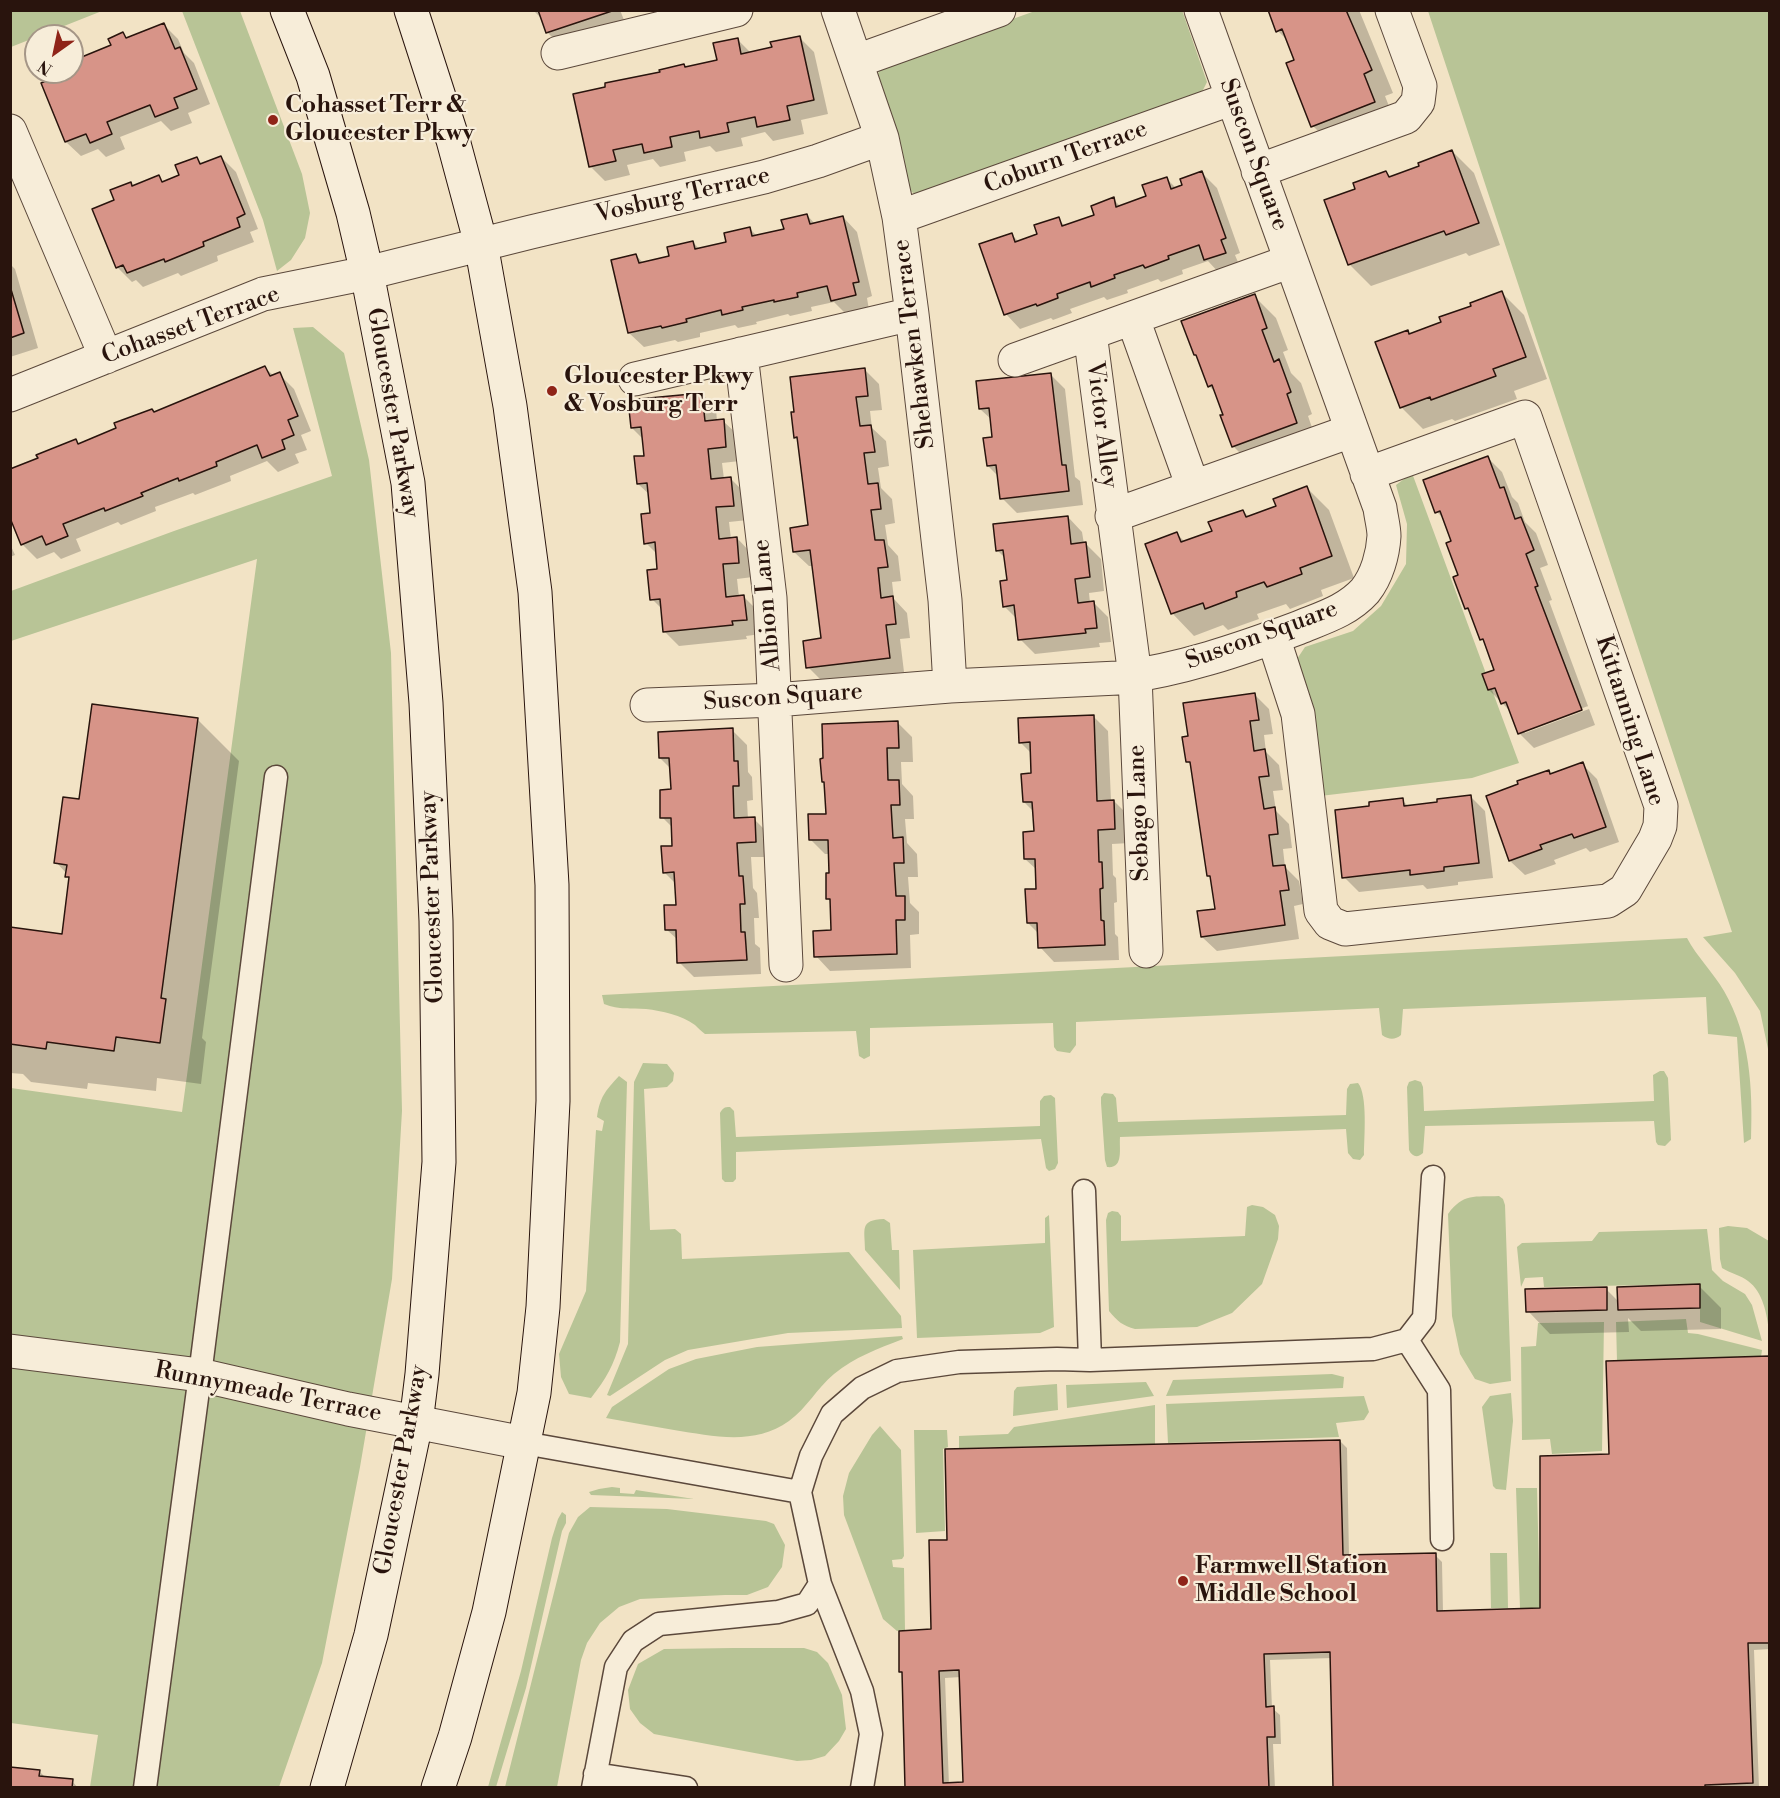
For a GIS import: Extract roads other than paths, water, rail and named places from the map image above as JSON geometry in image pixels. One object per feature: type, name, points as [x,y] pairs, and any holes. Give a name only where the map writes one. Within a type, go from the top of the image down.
[{"type":"street","name":"Gloucester Parkway","points":[[287,10],[313,76],[353,213],[408,483],[426,703],[436,910],[440,1162],[416,1423],[371,1635],[327,1788]]},
{"type":"street","points":[[411,10],[453,140],[481,244],[510,406],[535,592],[552,885],[553,1101],[543,1306],[534,1393],[489,1612],[455,1737],[438,1788]]},
{"type":"street","points":[[558,53],[656,20],[736,10]]},
{"type":"street","name":"Shehawken Terrace","points":[[838,10],[882,138],[900,217],[945,600],[950,686]]},
{"type":"street","points":[[857,61],[999,10]]},
{"type":"street","name":"Suscon Square","points":[[647,705],[775,700],[950,686],[1135,676],[1204,661],[1272,638],[1342,610],[1365,590],[1380,564],[1384,535],[1380,508],[1201,10]]},
{"type":"street","points":[[1258,171],[1406,117],[1418,102],[1420,86],[1392,10]]},
{"type":"street","name":"Coburn Terrace","points":[[900,217],[1233,98]]},
{"type":"street","points":[[10,131],[106,357]]},
{"type":"street","name":"Vosburg Terrace","points":[[481,244],[764,177],[882,138]]},
{"type":"street","name":"Cohasset Terrace","points":[[10,395],[263,294],[367,273],[481,244]]},
{"type":"street","name":"Victor Alley","points":[[1015,360],[1291,261]]},
{"type":"street","points":[[635,379],[912,314]]},
{"type":"street","points":[[1132,318],[1193,487]]},
{"type":"street","name":"Victor Alley","points":[[1090,333],[1112,516],[1135,676]]},
{"type":"street","name":"Albion Lane","points":[[741,354],[770,598],[786,965]]},
{"type":"street","name":"Kittanning Lane","points":[[1272,638],[1298,714],[1321,911],[1330,923],[1345,929],[1608,901],[1624,890],[1655,839],[1660,826],[1661,806],[1525,417],[1367,474]]},
{"type":"street","name":"Victor Alley","points":[[1112,516],[1351,431]]},
{"type":"street","name":"Sebago Lane","points":[[1135,676],[1146,951]]},
{"type":"street","name":"Runnymeade Terrace","points":[[10,1351],[200,1375],[416,1423],[524,1443]]},
{"type":"lane","points":[[145,1788],[276,777]]},
{"type":"lane","points":[[862,1788],[871,1734],[862,1691],[820,1584],[800,1492],[812,1456],[832,1414],[862,1388],[897,1371],[959,1362],[1090,1360],[1373,1349],[1407,1340],[1424,1318],[1433,1177]]},
{"type":"lane","points":[[1084,1191],[1090,1360]]},
{"type":"lane","points":[[1407,1340],[1439,1390],[1442,1539]]},
{"type":"lane","points":[[524,1443],[800,1492]]},
{"type":"lane","points":[[686,1788],[594,1781],[616,1667],[633,1641],[659,1624],[778,1612],[807,1604],[820,1584]]},
{"type":"place","name":"Cohasset Terr & Gloucester Pkwy","points":[[273,120]]},
{"type":"place","name":"Gloucester Pkwy & Vosburg Terr","points":[[552,391]]},
{"type":"place","name":"Farmwell Station Middle School","points":[[1183,1581]]}]
